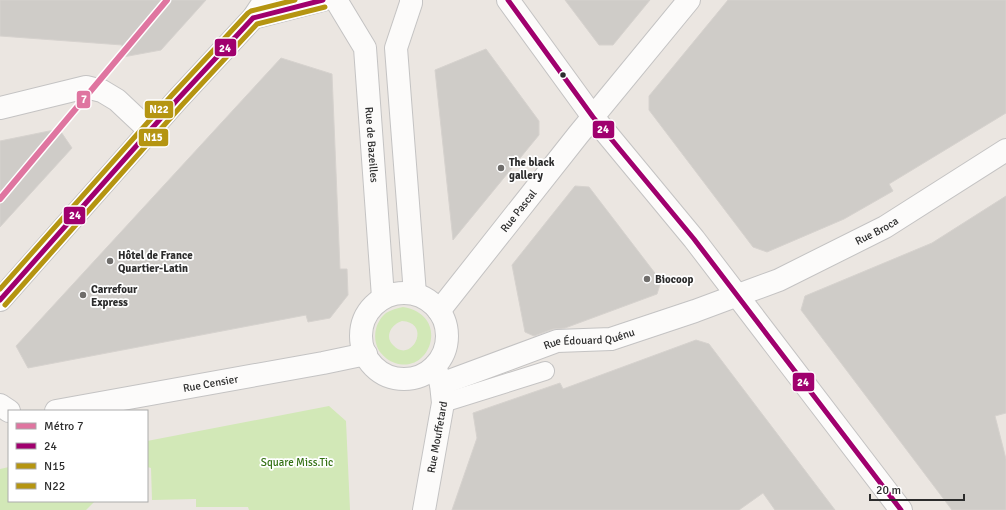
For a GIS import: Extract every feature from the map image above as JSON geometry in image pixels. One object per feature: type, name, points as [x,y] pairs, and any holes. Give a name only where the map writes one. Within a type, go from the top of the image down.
[{"type":"street","points":[[0,300],[150,131],[253,18],[265,0]]},
{"type":"street","points":[[253,18],[322,0]]},
{"type":"street","name":"Rue de Bazeilles","points":[[336,0],[365,48],[383,298]]},
{"type":"street","points":[[411,0],[396,48],[416,294]]},
{"type":"street","points":[[508,0],[593,117],[694,239],[738,295],[901,510]]},
{"type":"street","name":"Rue Pascal","points":[[439,311],[593,117],[689,0]]},
{"type":"street","points":[[0,108],[86,87],[102,91],[112,97],[150,131]]},
{"type":"street","name":"Rue Broca","points":[[738,295],[779,280],[884,227],[1006,150]]},
{"type":"street","points":[[404,292],[416,294],[433,303],[439,311],[445,322],[447,333],[446,345],[442,356],[440,384],[426,373],[403,379],[392,377],[381,372],[372,364],[361,342],[361,329],[365,317],[373,306],[383,298],[404,292]]},
{"type":"street","name":"Rue Édouard Quénu","points":[[440,384],[557,341],[611,339],[738,295]]},
{"type":"street","name":"Rue Censier","points":[[62,410],[366,354]]},
{"type":"street","name":"Rue Mouffetard","points":[[424,510],[440,384]]},
{"type":"street","points":[[0,404],[8,410]]},
{"type":"lane","points":[[440,384],[545,371]]},
{"type":"green space","points":[[403,307],[418,312],[427,321],[431,331],[430,342],[426,353],[418,360],[408,364],[395,363],[385,357],[377,347],[375,337],[377,327],[382,317],[394,309]],"holes":[[[402,321],[411,323],[416,328],[418,335],[416,341],[412,347],[406,350],[400,350],[390,342],[390,331],[395,325]]]},
{"type":"green space","name":"Square Miss.Tic","points":[[329,406],[346,421],[350,510],[249,510],[248,507],[196,507],[196,499],[152,500],[151,468],[148,467],[148,441]]},
{"type":"green space","points":[[8,467],[8,502],[94,502],[86,510],[0,510],[0,469]]},
{"type":"building","points":[[0,0],[206,0],[161,50],[123,57],[122,45],[0,36]]},
{"type":"building","points":[[565,0],[650,0],[613,45],[599,45]]},
{"type":"building","points":[[728,0],[1006,0],[1006,113],[889,184],[893,191],[844,219],[767,252],[753,247],[649,110],[649,96]]},
{"type":"building","points":[[486,49],[539,121],[539,135],[453,240],[435,70]]},
{"type":"building","points":[[281,58],[332,74],[340,269],[347,269],[348,295],[330,318],[308,322],[306,315],[28,368],[16,346]]},
{"type":"building","points":[[59,129],[72,148],[0,227],[0,141]]},
{"type":"building","points":[[575,186],[589,187],[661,281],[657,294],[565,328],[553,329],[534,336],[525,332],[512,265]]},
{"type":"building","points":[[1006,196],[1006,413],[995,416],[1006,459],[1006,510],[952,510],[801,310],[805,296],[932,243]]},
{"type":"building","points":[[696,340],[709,344],[835,510],[775,510],[763,493],[739,510],[452,510],[477,438],[473,413],[560,383],[563,389]]},
{"type":"metro line","name":"7","points":[[0,199],[167,0]]},
{"type":"transit line","name":"N22","points":[[0,289],[172,95],[248,13],[295,0]]},
{"type":"transit line","name":"24","points":[[0,300],[177,100],[253,18],[323,0]]},
{"type":"transit line","name":"24","points":[[508,0],[593,117],[694,239],[901,510]]},
{"type":"transit line","name":"N15","points":[[5,305],[182,105],[257,24],[325,7]]},
{"type":"place","name":"The black gallery","points":[[501,168]]},
{"type":"place","name":"Hôtel de France Quartier-Latin","points":[[110,261]]},
{"type":"place","name":"Biocoop","points":[[647,279]]},
{"type":"place","name":"Carrefour Express","points":[[83,295]]}]
